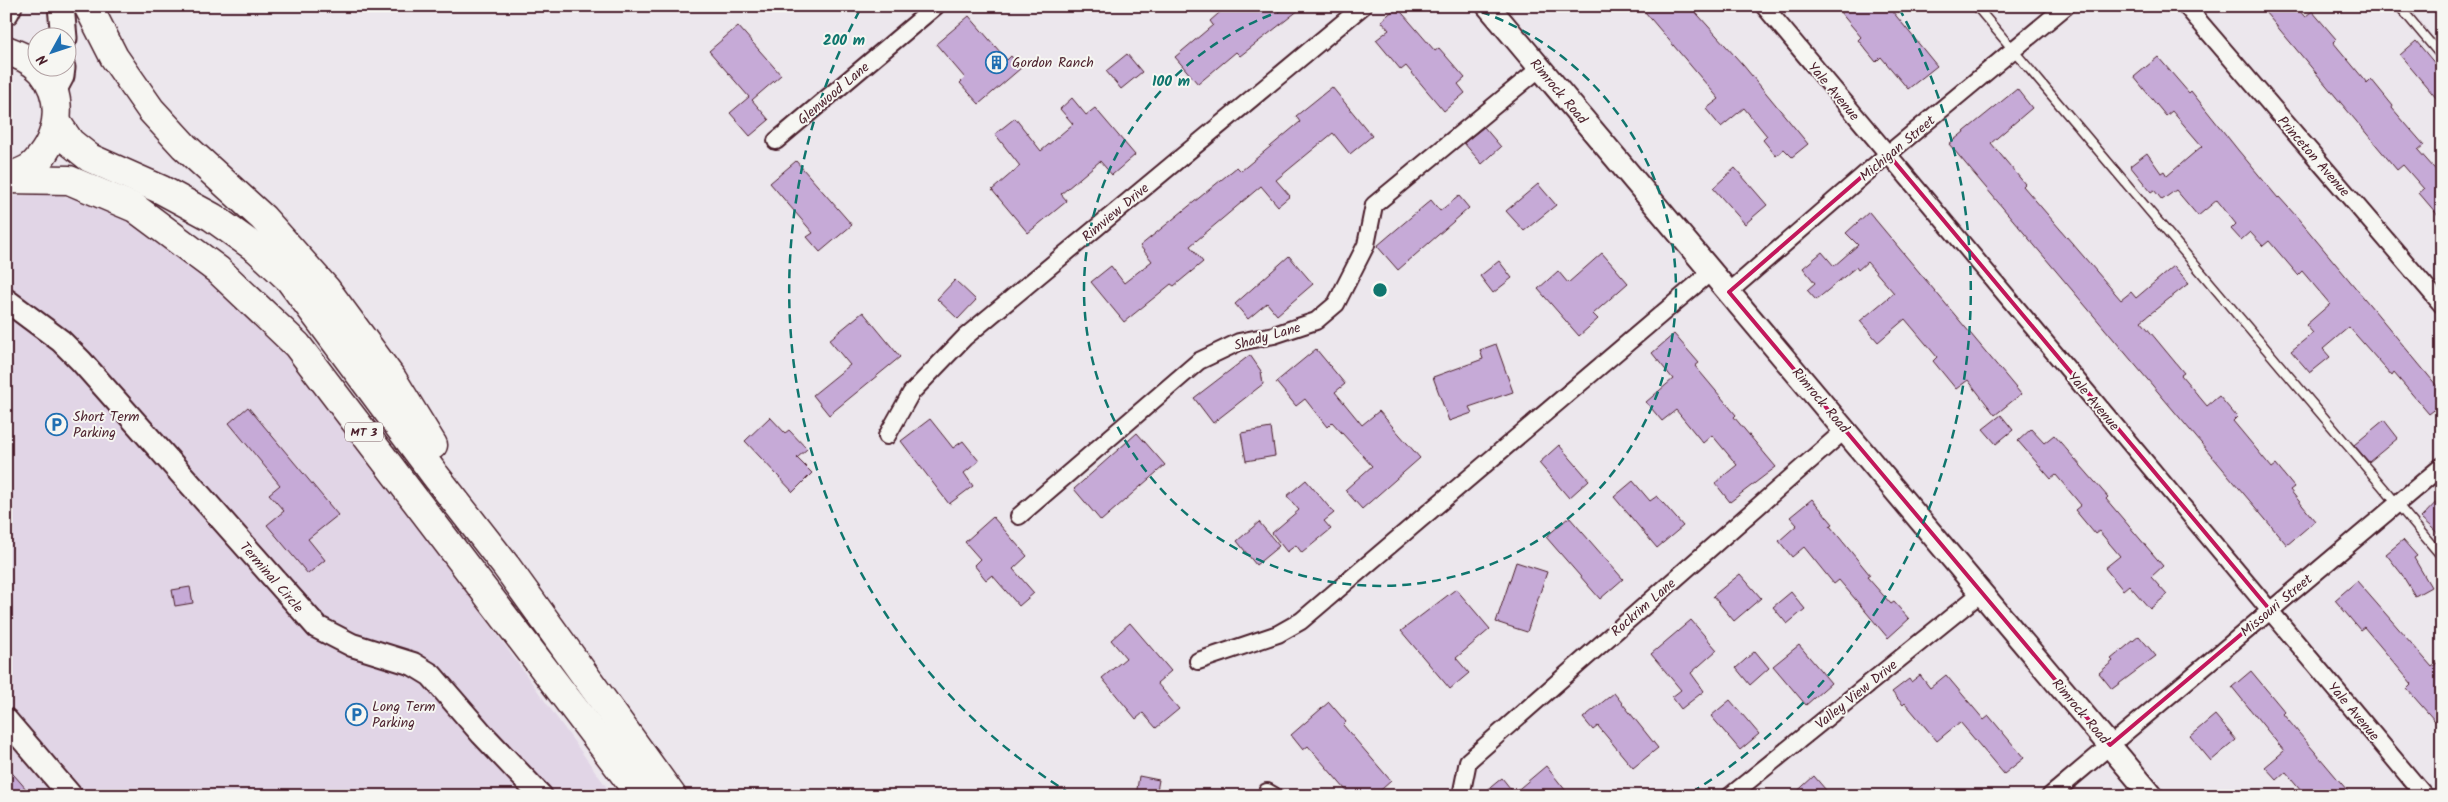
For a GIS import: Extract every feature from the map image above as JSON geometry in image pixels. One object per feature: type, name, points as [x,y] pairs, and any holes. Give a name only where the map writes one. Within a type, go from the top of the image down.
[{"type":"highway","points":[[88,6],[114,57],[151,110],[184,146],[263,218],[326,289],[393,380],[506,566]]},
{"type":"highway","points":[[6,50],[24,57],[42,71],[58,79],[57,123],[48,148],[29,168],[6,179]]},
{"type":"highway","points":[[57,123],[70,142],[90,158],[162,190],[212,217],[257,249],[289,279],[435,475],[506,566],[672,796]]},
{"type":"highway","name":"MT 3","points":[[6,179],[69,180],[135,208],[218,270],[297,345],[640,796]]},
{"type":"main road","points":[[6,12],[8,6]]},
{"type":"main road","points":[[61,6],[63,28]]},
{"type":"main road","name":"Rimrock Road","points":[[1488,6],[2152,796]]},
{"type":"main road","name":"Terminal Circle","points":[[6,300],[61,341],[317,627],[352,645],[412,664],[431,675],[482,734],[541,796]]},
{"type":"main road","name":"Terminal Circle","points":[[6,308],[30,319]]},
{"type":"main road","points":[[6,720],[71,796]]},
{"type":"street","name":"Glenwood Lane","points":[[776,141],[936,6]]},
{"type":"street","name":"Rimview Drive","points":[[887,436],[911,393],[965,337],[1363,6]]},
{"type":"street","name":"Yale Avenue","points":[[1764,6],[2425,796]]},
{"type":"street","name":"Michigan Street","points":[[1729,292],[1888,154],[2066,6]]},
{"type":"street","name":"Princeton Avenue","points":[[2186,6],[2442,305]]},
{"type":"street","name":"Shady Lane","points":[[1020,516],[1199,361],[1239,342],[1274,335],[1316,321],[1336,304],[1366,245],[1374,205],[1540,68]]},
{"type":"street","points":[[1198,661],[1278,634],[1301,621],[1712,271]]},
{"type":"street","name":"Rockrim Lane","points":[[1461,796],[1468,761],[1846,430]]},
{"type":"street","name":"Missouri Street","points":[[2050,796],[2442,466]]},
{"type":"street","name":"Valley View Drive","points":[[1730,796],[1981,593]]},
{"type":"lane","points":[[1976,6],[2442,557]]},
{"type":"lane","points":[[2399,6],[2442,57]]},
{"type":"highlighted area","points":[[1888,154],[2270,610],[2110,745],[1729,292]]},
{"type":"shaded area","points":[[56,195],[84,200],[135,221],[204,272],[288,354],[349,428],[613,796],[6,796],[6,197]]},
{"type":"building","points":[[1227,6],[1304,6],[1240,56],[1236,52],[1198,84],[1175,57],[1213,25],[1210,21]]},
{"type":"building","points":[[1640,6],[1690,6],[1743,65],[1808,144],[1792,157],[1784,149],[1776,156],[1763,140],[1767,136],[1744,108],[1721,127],[1706,109],[1719,99]]},
{"type":"building","points":[[1835,6],[1888,6],[1937,66],[1908,89],[1881,57],[1876,62],[1858,40],[1861,37]]},
{"type":"building","points":[[2260,6],[2295,6],[2305,17],[2312,11],[2336,39],[2333,42],[2367,83],[2371,79],[2393,106],[2392,108],[2424,145],[2418,150],[2442,177],[2442,220],[2419,193],[2424,189],[2403,165],[2397,170]]},
{"type":"building","points":[[1397,7],[1435,51],[1439,48],[1465,78],[1458,84],[1465,93],[1444,111],[1406,66],[1401,70],[1376,40],[1389,30],[1381,21]]},
{"type":"building","name":"Gordon Ranch","points":[[969,16],[1007,60],[1011,56],[1021,68],[979,104],[960,83],[965,78],[936,44]]},
{"type":"building","points":[[738,26],[781,75],[752,100],[769,120],[750,136],[730,113],[749,97],[709,51]]},
{"type":"building","points":[[2416,41],[2442,72],[2442,105],[2400,55]]},
{"type":"building","points":[[1127,54],[1142,72],[1121,89],[1106,71]]},
{"type":"building","points":[[2158,57],[2189,93],[2191,91],[2278,198],[2296,216],[2442,392],[2442,404],[2429,414],[2394,373],[2392,376],[2349,327],[2323,349],[2330,357],[2310,373],[2291,351],[2313,333],[2306,325],[2330,304],[2302,271],[2298,275],[2269,241],[2263,246],[2250,232],[2241,240],[2231,229],[2236,224],[2217,200],[2198,216],[2176,190],[2162,200],[2154,190],[2151,192],[2130,166],[2147,153],[2161,173],[2164,171],[2167,176],[2202,146],[2172,111],[2166,116],[2134,77]]},
{"type":"building","points":[[1332,87],[1372,136],[1350,154],[1333,133],[1276,180],[1290,196],[1278,206],[1261,186],[1190,246],[1203,262],[1174,286],[1171,284],[1124,322],[1091,282],[1111,266],[1124,283],[1152,261],[1140,246],[1237,167],[1241,171],[1300,122],[1296,116]]},
{"type":"building","points":[[2017,89],[2032,108],[1991,143],[2025,184],[2023,186],[2121,300],[2131,292],[2136,298],[2174,266],[2189,283],[2141,321],[2184,373],[2181,375],[2207,406],[2219,396],[2237,417],[2233,421],[2272,468],[2276,465],[2294,487],[2290,490],[2315,521],[2287,545],[1949,144]]},
{"type":"building","points":[[1072,98],[1086,115],[1095,108],[1135,155],[1112,175],[1100,161],[1061,194],[1067,201],[1028,233],[992,190],[1020,166],[995,134],[1015,118],[1041,151],[1073,124],[1060,109]]},
{"type":"building","points":[[1484,127],[1501,147],[1482,164],[1464,143]]},
{"type":"building","points":[[796,161],[852,225],[820,252],[807,237],[813,233],[770,183]]},
{"type":"building","points":[[1735,168],[1767,205],[1745,224],[1713,188]]},
{"type":"building","points":[[1538,184],[1556,205],[1524,231],[1506,211]]},
{"type":"building","points":[[1459,196],[1469,208],[1398,270],[1377,246],[1431,200],[1440,211]]},
{"type":"building","points":[[1869,212],[2021,394],[1995,415],[1968,380],[1956,389],[1933,361],[1937,357],[1905,319],[1878,342],[1860,321],[1894,293],[1867,262],[1858,270],[1856,267],[1816,300],[1807,290],[1815,283],[1803,268],[1822,252],[1834,266],[1858,245],[1846,233]]},
{"type":"building","points":[[1602,253],[1628,283],[1593,314],[1598,319],[1579,336],[1538,289],[1558,271],[1568,283]]},
{"type":"building","points":[[1289,256],[1313,284],[1277,315],[1267,303],[1248,319],[1235,304]]},
{"type":"building","points":[[1499,261],[1512,278],[1493,293],[1480,276]]},
{"type":"building","points":[[955,280],[976,300],[958,319],[937,299]]},
{"type":"building","points":[[863,312],[900,357],[829,415],[813,395],[850,365],[829,340]]},
{"type":"building","points":[[1674,334],[1699,363],[1695,366],[1736,415],[1734,417],[1776,467],[1730,502],[1715,483],[1737,465],[1712,435],[1703,443],[1676,410],[1662,421],[1646,402],[1673,379],[1652,353]]},
{"type":"building","points":[[1496,344],[1513,392],[1469,407],[1472,413],[1449,421],[1433,377],[1483,359],[1480,350]]},
{"type":"building","points":[[1316,349],[1345,384],[1335,392],[1362,425],[1379,411],[1420,458],[1362,509],[1345,490],[1372,466],[1332,422],[1327,427],[1305,399],[1296,406],[1276,382]]},
{"type":"building","points":[[1250,355],[1261,371],[1263,384],[1213,423],[1194,398]]},
{"type":"building","points":[[248,407],[338,515],[308,539],[325,560],[308,574],[267,525],[284,511],[269,494],[280,485],[229,423]]},
{"type":"building","points":[[2001,415],[2013,430],[1996,444],[1983,429]]},
{"type":"building","points":[[770,417],[785,433],[789,430],[807,449],[797,458],[812,473],[793,492],[745,441]]},
{"type":"building","points":[[930,419],[953,448],[963,441],[979,461],[964,473],[973,486],[949,504],[901,441]]},
{"type":"building","points":[[2384,420],[2398,438],[2369,462],[2354,445]]},
{"type":"building","points":[[1271,428],[1275,456],[1246,461],[1241,433]]},
{"type":"building","points":[[2031,429],[2044,443],[2054,435],[2108,497],[2106,499],[2163,566],[2151,577],[2167,595],[2150,609],[2129,585],[2123,590],[2105,568],[2120,556],[2099,531],[2095,534],[2075,510],[2081,505],[2056,475],[2051,479],[2018,441]]},
{"type":"building","points":[[1137,433],[1165,465],[1101,521],[1074,489]]},
{"type":"building","points":[[1559,445],[1589,480],[1569,498],[1539,463]]},
{"type":"building","points":[[1306,480],[1334,513],[1324,521],[1331,529],[1302,553],[1296,545],[1287,552],[1272,533],[1299,510],[1287,496]]},
{"type":"building","points":[[1633,481],[1650,501],[1657,496],[1683,526],[1657,548],[1614,497]]},
{"type":"building","points":[[2442,496],[2442,537],[2421,518]]},
{"type":"building","points":[[1812,499],[1833,524],[1830,526],[1870,575],[1867,577],[1891,604],[1894,602],[1909,619],[1888,638],[1839,580],[1834,584],[1804,547],[1792,557],[1779,541],[1797,525],[1790,517]]},
{"type":"building","points":[[993,517],[1027,556],[1013,569],[1034,593],[1019,606],[992,575],[986,580],[974,565],[980,559],[965,542]]},
{"type":"building","points":[[1569,517],[1623,579],[1600,599],[1546,537]]},
{"type":"building","points":[[1259,522],[1279,546],[1256,565],[1237,541]]},
{"type":"building","points":[[2403,540],[2417,556],[2414,558],[2431,587],[2415,596],[2401,573],[2386,554]]},
{"type":"building","points":[[1516,562],[1547,572],[1527,632],[1496,622]]},
{"type":"building","points":[[1740,574],[1761,598],[1734,621],[1713,596]]},
{"type":"building","points":[[2357,581],[2432,667],[2442,659],[2442,729],[2407,689],[2412,684],[2364,627],[2360,630],[2335,600]]},
{"type":"building","points":[[190,587],[193,603],[175,606],[172,590]]},
{"type":"building","points":[[1456,589],[1490,629],[1456,658],[1469,673],[1450,689],[1401,631]]},
{"type":"building","points":[[1791,592],[1805,609],[1787,624],[1773,607]]},
{"type":"building","points":[[1691,620],[1717,650],[1691,673],[1704,691],[1681,709],[1672,697],[1681,690],[1651,654]]},
{"type":"building","points":[[1130,623],[1171,671],[1157,683],[1179,709],[1156,728],[1143,713],[1136,719],[1102,678],[1126,658],[1111,640]]},
{"type":"building","points":[[2139,636],[2156,656],[2112,689],[2099,673],[2113,661],[2111,659]]},
{"type":"building","points":[[1799,645],[1831,683],[1806,705],[1773,666]]},
{"type":"building","points":[[1755,651],[1769,668],[1750,685],[1736,668]]},
{"type":"building","points":[[2251,671],[2285,712],[2283,714],[2352,796],[2306,796],[2286,772],[2277,780],[2265,767],[2284,751],[2232,687]]},
{"type":"building","points":[[1920,675],[1930,688],[1946,675],[1984,720],[1989,716],[2024,758],[2004,774],[1960,722],[1937,741],[1905,703],[1903,705],[1892,692],[1909,679],[1911,682]]},
{"type":"building","points":[[1614,693],[1658,748],[1633,768],[1598,726],[1593,730],[1583,718]]},
{"type":"building","points":[[1730,700],[1759,734],[1740,750],[1711,716]]},
{"type":"building","points":[[1329,702],[1346,722],[1343,725],[1391,781],[1374,796],[1351,796],[1308,746],[1303,750],[1291,735]]},
{"type":"building","points":[[2215,715],[2236,740],[2211,761],[2190,736]]},
{"type":"building","points":[[6,766],[21,783],[32,796],[6,796]]},
{"type":"building","points":[[1546,766],[1570,796],[1480,796],[1502,778],[1514,793]]},
{"type":"building","points":[[1139,776],[1159,780],[1156,796],[1136,796]]},
{"type":"building","points":[[1814,776],[1831,796],[1792,796]]},
{"type":"place","name":"Gordon Ranch","points":[[996,62]]},
{"type":"place","name":"Short Term Parking","points":[[57,424]]},
{"type":"place","name":"Long Term Parking","points":[[356,714]]}]
